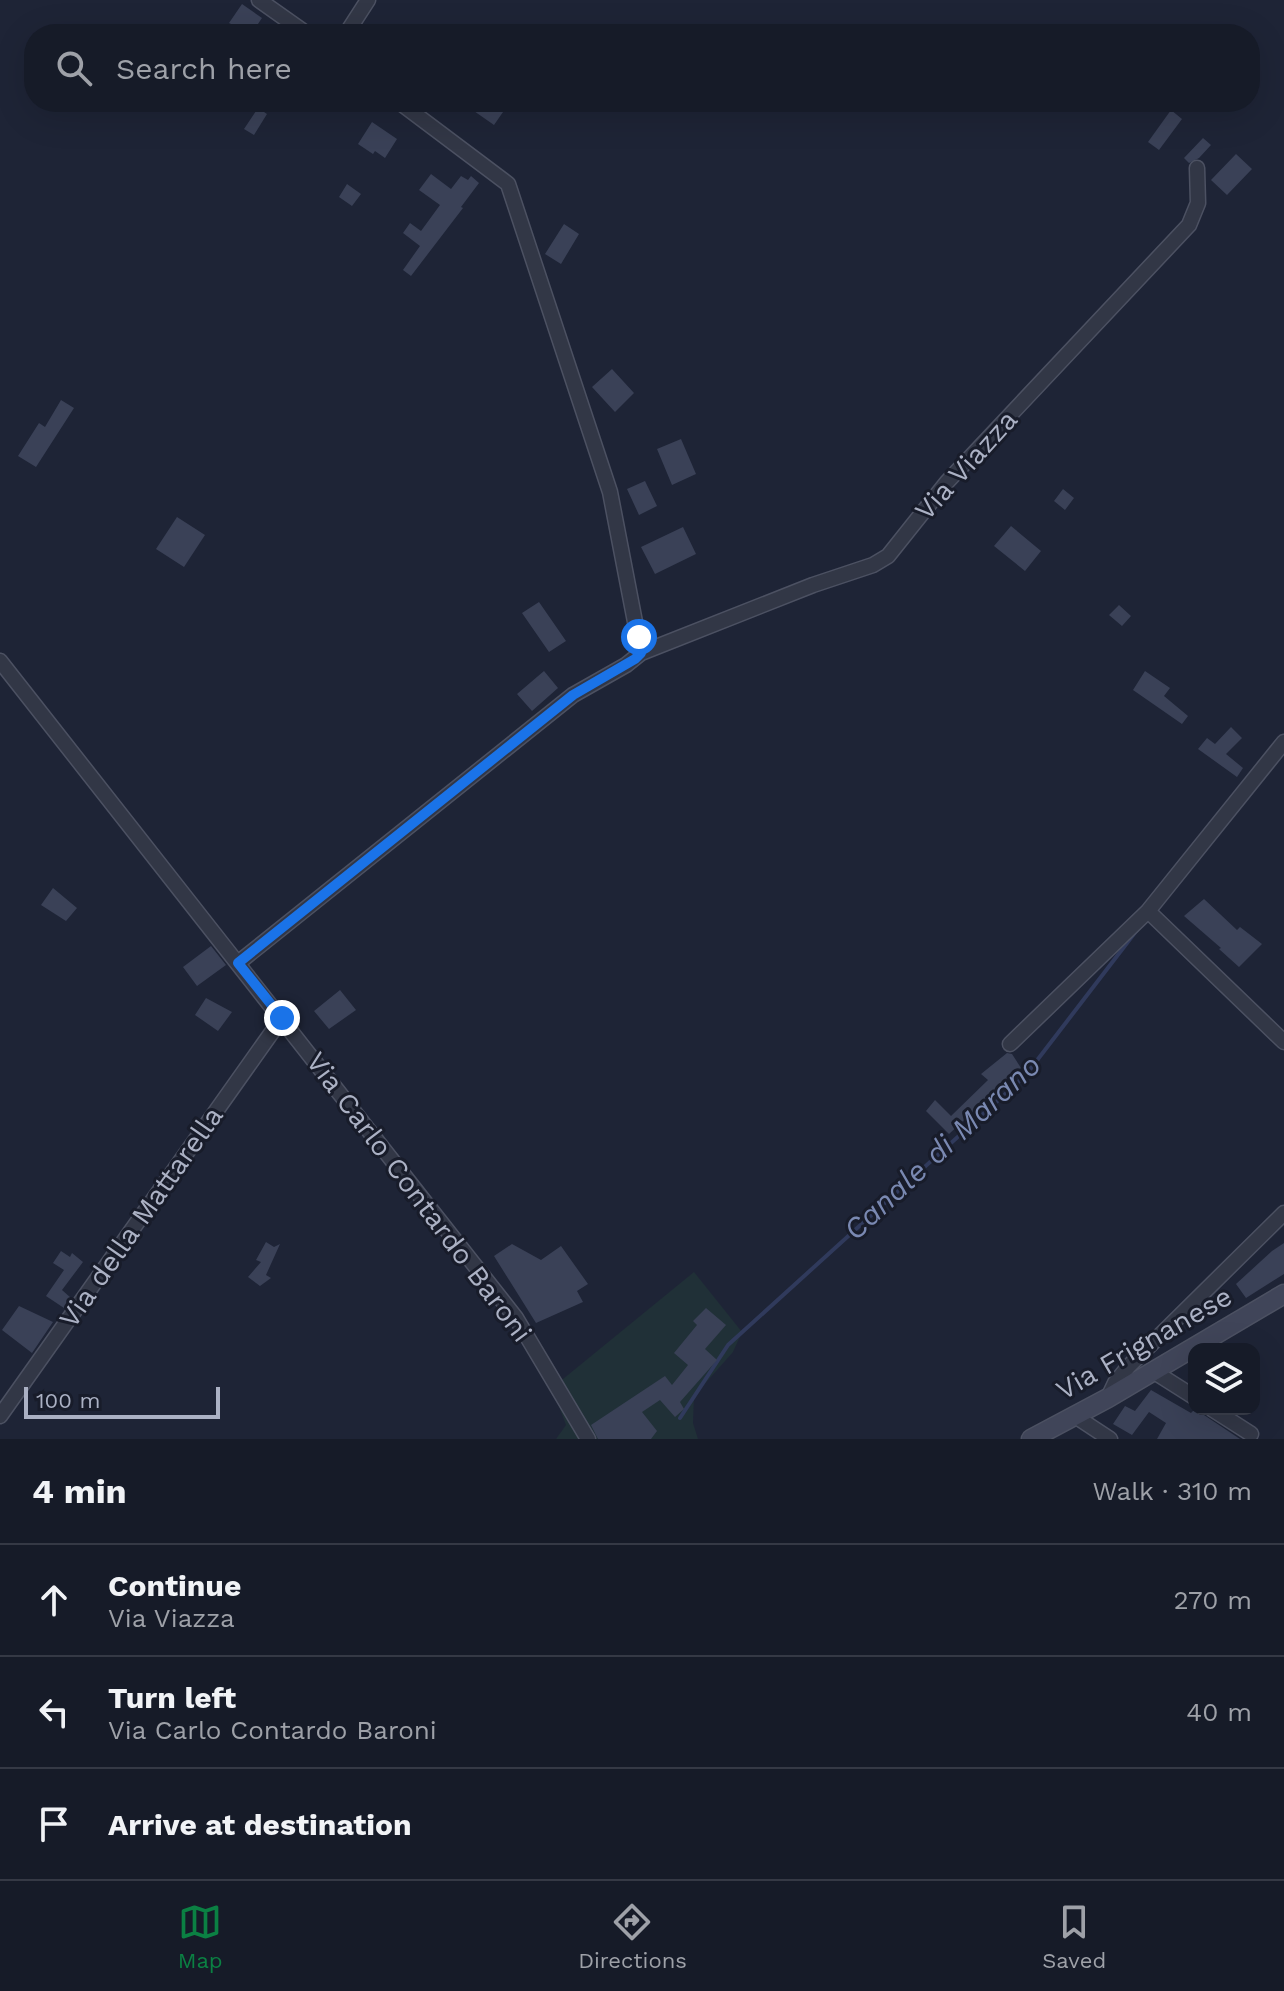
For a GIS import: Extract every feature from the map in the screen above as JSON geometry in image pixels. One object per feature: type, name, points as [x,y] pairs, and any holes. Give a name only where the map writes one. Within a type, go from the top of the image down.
[{"type":"main road","name":"Via Frignanese","points":[[1031,1439],[1108,1398],[1284,1294]]},
{"type":"street","points":[[259,0],[293,24]]},
{"type":"street","points":[[352,24],[368,0]]},
{"type":"street","points":[[412,112],[508,184],[610,492],[641,653]]},
{"type":"street","name":"Via Viazza","points":[[238,963],[565,701],[641,653],[813,585],[873,565],[888,556],[947,482],[1189,225],[1198,203],[1197,168]]},
{"type":"street","name":"Via Carlo Contardo Baroni","points":[[0,661],[516,1318],[588,1439]]},
{"type":"street","points":[[1010,1044],[1151,914],[1284,742]]},
{"type":"street","points":[[1151,914],[1284,1042]]},
{"type":"street","name":"Via della Mattarella","points":[[0,1416],[282,1018]]},
{"type":"street","points":[[1108,1398],[1128,1367],[1284,1213]]},
{"type":"street","points":[[1153,1371],[1188,1393]]},
{"type":"street","points":[[1221,1415],[1251,1434]]},
{"type":"street","points":[[1075,1416],[1110,1439]]},
{"type":"shaded area","points":[[694,1272],[742,1332],[733,1352],[694,1396],[693,1423],[698,1439],[556,1439],[566,1425],[552,1388]]},
{"type":"building","points":[[242,4],[262,18],[258,24],[229,23]]},
{"type":"building","points":[[255,112],[267,114],[254,135],[244,129]]},
{"type":"building","points":[[475,112],[503,112],[494,125]]},
{"type":"building","points":[[1170,112],[1182,119],[1159,150],[1148,142]]},
{"type":"building","points":[[372,122],[397,139],[385,158],[358,144]]},
{"type":"building","points":[[1203,138],[1211,145],[1199,158],[1189,163],[1184,158]]},
{"type":"building","points":[[1236,154],[1252,169],[1227,195],[1211,180]]},
{"type":"building","points":[[431,174],[451,189],[461,176],[468,180],[471,176],[479,183],[411,276],[403,270],[420,246],[403,233],[410,223],[421,231],[440,205],[419,190]]},
{"type":"building","points":[[347,184],[361,194],[352,206],[339,197]]},
{"type":"building","points":[[564,224],[579,234],[561,264],[545,254]]},
{"type":"building","points":[[612,369],[634,393],[615,412],[592,387]]},
{"type":"building","points":[[61,400],[74,408],[36,467],[18,456],[39,423],[45,427]]},
{"type":"building","points":[[681,439],[696,474],[672,485],[657,449]]},
{"type":"building","points":[[645,481],[657,506],[639,515],[627,489]]},
{"type":"building","points":[[1063,489],[1074,498],[1065,510],[1054,501]]},
{"type":"building","points":[[177,517],[205,535],[184,567],[156,549]]},
{"type":"building","points":[[1011,526],[1041,551],[1025,571],[994,546]]},
{"type":"building","points":[[683,527],[696,554],[655,574],[641,547]]},
{"type":"building","points":[[539,602],[566,641],[549,652],[522,613]]},
{"type":"building","points":[[1119,605],[1131,616],[1122,626],[1109,615]]},
{"type":"building","points":[[544,671],[558,688],[532,711],[517,694]]},
{"type":"building","points":[[1145,671],[1170,688],[1164,696],[1188,716],[1182,724],[1133,690]]},
{"type":"building","points":[[1231,727],[1242,738],[1226,754],[1243,768],[1237,777],[1198,749],[1207,738],[1215,744]]},
{"type":"building","points":[[53,888],[77,908],[66,921],[41,905]]},
{"type":"building","points":[[1204,899],[1237,930],[1240,927],[1262,944],[1239,967],[1184,916]]},
{"type":"building","points":[[211,946],[226,965],[197,986],[183,967]]},
{"type":"building","points":[[340,990],[356,1010],[329,1029],[314,1011]]},
{"type":"building","points":[[206,998],[232,1012],[218,1031],[195,1015]]},
{"type":"building","points":[[1007,1053],[1012,1054],[1021,1068],[949,1134],[926,1111],[935,1100],[951,1116],[988,1080],[981,1074]]},
{"type":"building","points":[[266,1242],[274,1247],[280,1244],[266,1275],[271,1278],[260,1286],[248,1277],[261,1262],[256,1260]]},
{"type":"building","points":[[1284,1243],[1284,1274],[1246,1298],[1236,1284]]},
{"type":"building","points":[[512,1244],[541,1260],[561,1246],[588,1284],[577,1291],[583,1302],[536,1323],[494,1256]]},
{"type":"building","points":[[61,1251],[70,1257],[72,1253],[83,1262],[62,1290],[71,1298],[64,1308],[46,1296],[64,1270],[53,1263]]},
{"type":"building","points":[[19,1306],[53,1322],[32,1353],[2,1330]]},
{"type":"building","points":[[706,1308],[726,1325],[705,1349],[717,1360],[680,1402],[684,1409],[675,1417],[660,1400],[642,1412],[657,1431],[651,1439],[598,1439],[591,1425],[665,1376],[672,1385],[688,1365],[674,1353],[697,1325],[693,1321]]},
{"type":"building","points":[[1151,1390],[1188,1411],[1188,1415],[1204,1415],[1240,1439],[1157,1439],[1166,1423],[1149,1412],[1132,1435],[1113,1424],[1125,1406],[1135,1411]]},
{"type":"waterway","name":"Canale di Marano","points":[[680,1418],[728,1345],[1025,1076],[1137,930]]},
{"type":"route","points":[[282,1018],[238,963],[573,695],[635,659],[641,653],[639,637]]}]
